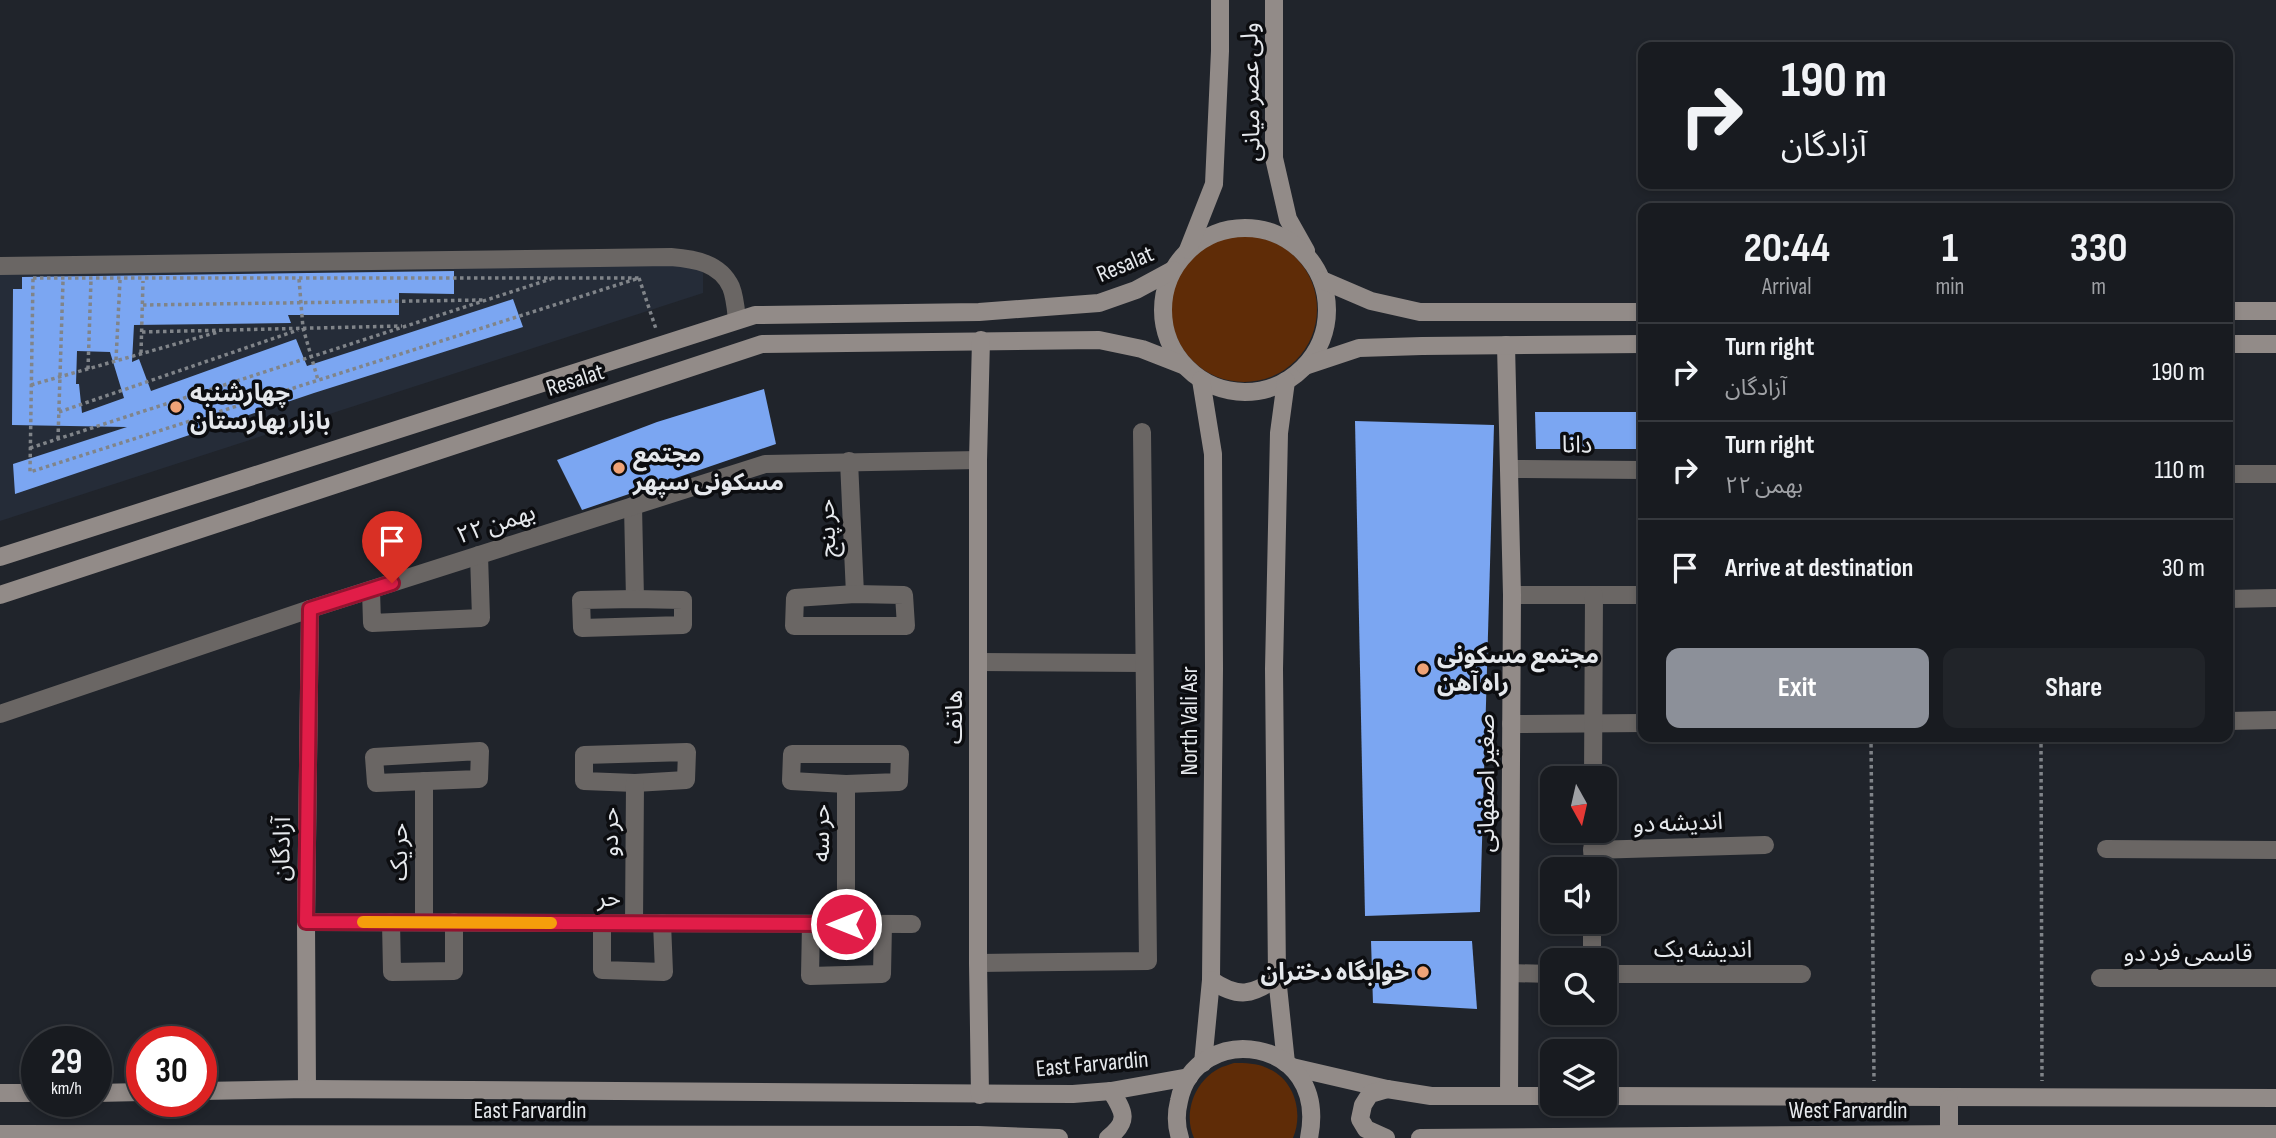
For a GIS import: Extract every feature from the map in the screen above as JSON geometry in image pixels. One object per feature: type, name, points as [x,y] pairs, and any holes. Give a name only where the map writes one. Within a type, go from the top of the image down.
[{"type":"main road","name":"ولی عصر میانی","points":[[1188,250],[1214,184],[1220,0]]},
{"type":"main road","name":"ولی عصر میانی","points":[[1274,0],[1274,158],[1288,219],[1311,260]]},
{"type":"main road","points":[[1238,228],[1265,230],[1290,242],[1311,260],[1322,280],[1327,302],[1326,325],[1319,347],[1305,366],[1286,382],[1258,391],[1229,391],[1201,380],[1183,365],[1170,344],[1163,320],[1164,294],[1173,270],[1188,250],[1211,235],[1238,228]]},
{"type":"main road","name":"Resalat","points":[[0,557],[755,314],[979,312],[1099,303],[1136,290],[1173,270]]},
{"type":"main road","points":[[1322,280],[1371,301],[1420,312],[1638,312]]},
{"type":"main road","points":[[2233,311],[2276,312]]},
{"type":"main road","name":"هاتف","points":[[980,1095],[978,460],[981,340]]},
{"type":"main road","name":"Resalat","points":[[0,595],[762,344],[1099,340],[1142,349],[1183,365]]},
{"type":"main road","points":[[1305,366],[1359,348],[1638,344]]},
{"type":"main road","points":[[2233,344],[2276,344]]},
{"type":"main road","name":"صغیر اصفهانی","points":[[1506,345],[1512,595],[1509,1096]]},
{"type":"main road","name":"North Vali Asr","points":[[1201,380],[1213,454],[1214,668],[1211,980],[1203,1063]]},
{"type":"main road","points":[[1286,382],[1279,433],[1274,669],[1277,977],[1289,1065]]},
{"type":"main road","name":"آزادگان","points":[[307,1089],[310,609]]},
{"type":"main road","points":[[1211,980],[1226,990],[1245,993],[1263,988],[1277,977]]},
{"type":"main road","points":[[1180,1138],[1176,1112],[1180,1094],[1189,1077],[1203,1063],[1220,1053],[1239,1049],[1258,1050],[1276,1056],[1289,1065],[1304,1083],[1311,1101],[1313,1120],[1309,1138]]},
{"type":"main road","points":[[1289,1065],[1387,1089],[1431,1096],[1540,1096]]},
{"type":"main road","name":"East Farvardin","points":[[217,1091],[307,1089],[980,1095],[1111,1091],[1189,1077]]},
{"type":"main road","points":[[1386,1138],[1366,1129],[1360,1119],[1363,1105],[1370,1094],[1387,1089]]},
{"type":"main road","points":[[1108,1138],[1120,1129],[1123,1120],[1121,1107],[1111,1091]]},
{"type":"main road","points":[[0,1093],[21,1093]]},
{"type":"main road","name":"West Farvardin","points":[[1617,1096],[2276,1098]]},
{"type":"main road","points":[[1949,1098],[1950,1134]]},
{"type":"main road","name":"East Farvardin","points":[[0,1134],[1059,1138]]},
{"type":"main road","name":"West Farvardin","points":[[1420,1138],[2276,1134]]},
{"type":"street","points":[[0,266],[671,257],[694,259],[719,269],[732,288],[737,320]]},
{"type":"street","points":[[978,963],[1148,961],[1142,432]]},
{"type":"street","name":"۲۲ بهمن","points":[[0,714],[310,609],[765,464],[978,460]]},
{"type":"street","name":"حر پنج","points":[[849,461],[855,594]]},
{"type":"street","name":"دانا","points":[[1510,469],[1638,470]]},
{"type":"street","points":[[2233,474],[2276,474]]},
{"type":"street","points":[[633,506],[635,598]]},
{"type":"street","points":[[371,590],[372,623],[481,618],[479,555]]},
{"type":"street","points":[[855,594],[904,595],[906,626],[794,626],[795,598],[855,594]]},
{"type":"street","points":[[1593,766],[1594,594]]},
{"type":"street","points":[[1512,595],[1638,595]]},
{"type":"street","points":[[635,598],[682,600],[683,625],[582,628],[581,600],[635,598]]},
{"type":"street","points":[[2233,599],[2276,598]]},
{"type":"street","points":[[979,662],[1144,663]]},
{"type":"street","points":[[2233,721],[2276,720]]},
{"type":"street","points":[[1511,724],[1638,723]]},
{"type":"street","points":[[480,751],[479,779],[424,781],[376,783],[374,757],[480,751]]},
{"type":"street","points":[[687,752],[686,780],[635,783],[584,781],[584,755],[687,752]]},
{"type":"street","points":[[792,754],[900,754],[899,782],[846,784],[791,781],[792,754]]},
{"type":"street","name":"حر یک","points":[[424,781],[424,922]]},
{"type":"street","name":"حر دو","points":[[634,923],[635,783]]},
{"type":"street","name":"حر سه","points":[[846,784],[846,924]]},
{"type":"street","points":[[1592,844],[1592,857]]},
{"type":"street","name":"اندیشه دو","points":[[1592,850],[1765,845]]},
{"type":"street","points":[[2106,849],[2276,850]]},
{"type":"street","name":"حر","points":[[306,922],[912,924]]},
{"type":"street","points":[[391,922],[392,972],[454,971],[454,922]]},
{"type":"street","points":[[601,923],[602,970],[664,972],[662,923]]},
{"type":"street","points":[[811,924],[810,976],[882,974],[883,924]]},
{"type":"street","points":[[1510,973],[1540,974]]},
{"type":"street","name":"اندیشه یک","points":[[1617,974],[1802,974]]},
{"type":"street","name":"قاسمی فرد دو","points":[[2100,978],[2276,978]]},
{"type":"path","points":[[33,278],[30,472],[639,278],[661,345]]},
{"type":"path","points":[[58,439],[63,278]]},
{"type":"path","points":[[88,369],[91,278]]},
{"type":"path","points":[[116,361],[120,278]]},
{"type":"path","points":[[141,354],[143,278]]},
{"type":"path","points":[[299,278],[303,328],[318,380]]},
{"type":"path","points":[[30,448],[554,278]]},
{"type":"path","points":[[143,305],[487,300]]},
{"type":"path","points":[[142,332],[407,326]]},
{"type":"path","points":[[59,412],[303,328]]},
{"type":"path","points":[[31,385],[222,330]]},
{"type":"path","points":[[1871,742],[1874,1097]]},
{"type":"path","points":[[2040,742],[2042,1098]]},
{"type":"shaded area","points":[[1244,236],[1272,241],[1296,257],[1312,281],[1317,309],[1312,337],[1296,361],[1272,377],[1244,382],[1216,377],[1192,361],[1176,337],[1171,309],[1176,281],[1192,257],[1216,241]]},
{"type":"shaded area","name":"چهارشنبه بازار بهارستان","points":[[635,261],[703,269],[703,293],[0,521],[0,269]]},
{"type":"shaded area","points":[[1234,1063],[1263,1066],[1284,1080],[1297,1107],[1293,1138],[1194,1138],[1190,1109],[1197,1090],[1210,1075]]},
{"type":"building","points":[[454,271],[454,294],[399,293],[399,315],[288,315],[291,323],[134,325],[132,362],[139,359],[151,391],[296,339],[307,366],[513,299],[523,327],[314,393],[15,494],[13,464],[127,427],[12,425],[13,289],[22,289],[22,277]],"holes":[[[77,351],[110,352],[124,398],[82,413],[79,384],[76,384]]]},
{"type":"building","points":[[764,389],[776,444],[582,510],[557,460],[657,422]]},
{"type":"building","points":[[1535,412],[1638,412],[1638,449],[1536,449]]},
{"type":"building","name":"مجتمع مسکونی راه آهن","points":[[1355,421],[1494,425],[1480,912],[1365,916]]},
{"type":"building","name":"خوابگاه دختران","points":[[1371,941],[1472,941],[1477,1009],[1373,1003]]},
{"type":"slow traffic","points":[[363,922],[551,923]]},
{"type":"place","name":"چهارشنبه بازار بهارستان","points":[[176,407]]},
{"type":"place","name":"مجتمع مسکونی سپهر","points":[[619,468]]},
{"type":"place","name":"مجتمع مسکونی راه آهن","points":[[1423,669]]},
{"type":"place","name":"خوابگاه دختران","points":[[1423,972]]},
{"type":"route","points":[[392,583],[310,609],[306,922],[846,924]]}]
